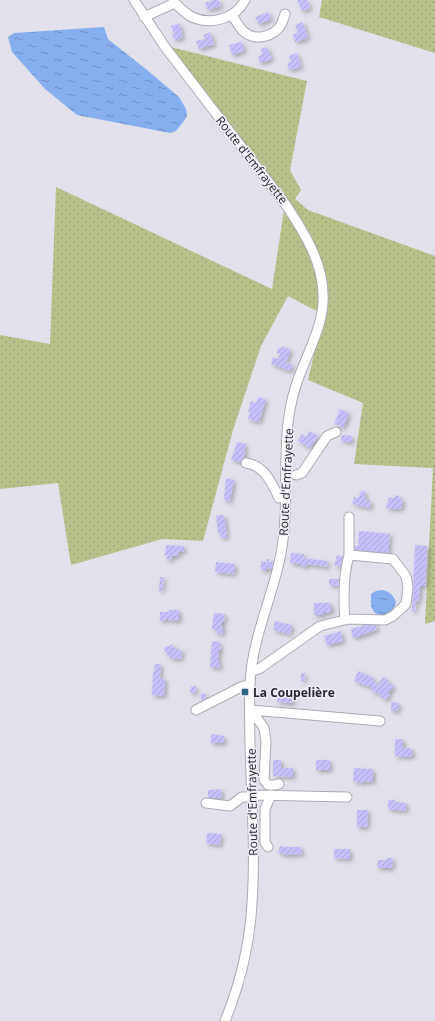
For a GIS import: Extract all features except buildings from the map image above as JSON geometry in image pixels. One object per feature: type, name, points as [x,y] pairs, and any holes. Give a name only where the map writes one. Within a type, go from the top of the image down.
[{"type":"street","name":"Route d'Emfrayette","points":[[134,0],[165,47],[286,205],[308,241],[318,262],[322,280],[323,305],[317,330],[300,376],[290,410],[286,438],[285,525],[282,551],[260,626],[250,686],[254,870],[252,905],[248,940],[240,972],[224,1021]]},
{"type":"street","points":[[144,17],[174,2],[192,17],[202,20],[223,19],[232,15],[241,7],[245,0]]},
{"type":"street","points":[[232,15],[244,32],[249,35],[263,37],[272,34],[278,28],[282,23],[285,14]]},
{"type":"street","points":[[296,475],[302,473],[327,436],[336,432]]},
{"type":"street","points":[[246,463],[254,464],[265,474],[272,483],[279,498]]},
{"type":"street","points":[[345,620],[343,591],[349,555],[349,517]]},
{"type":"street","points":[[252,671],[259,669],[320,626],[345,620],[385,620],[393,616],[406,604],[408,587],[406,576],[393,559],[349,555]]},
{"type":"street","points":[[196,710],[243,686],[250,686]]},
{"type":"street","points":[[250,714],[380,721]]},
{"type":"street","points":[[250,714],[257,718],[264,728],[266,741],[264,780],[268,785],[279,784]]},
{"type":"street","points":[[268,847],[265,842],[266,809],[271,795]]},
{"type":"street","points":[[206,804],[230,806],[242,797],[271,795],[347,797]]},
{"type":"green space","points":[[322,0],[435,0],[435,53],[319,17]]},
{"type":"green space","points":[[171,47],[307,81],[290,170],[301,190],[295,199],[308,210],[435,256],[435,621],[425,624],[433,468],[354,464],[363,403],[308,380],[322,320],[322,314],[288,296],[261,346],[233,430],[203,541],[162,539],[71,565],[58,483],[0,489],[0,335],[50,344],[56,187],[272,289],[284,210],[288,204]]},
{"type":"water","points":[[104,27],[108,39],[179,97],[186,109],[187,116],[176,131],[170,133],[77,115],[45,89],[12,52],[8,37],[14,33]]},
{"type":"water","points":[[382,590],[391,594],[396,603],[391,613],[380,616],[374,612],[371,606],[371,594]]},
{"type":"place","name":"La Coupelière","points":[[245,692]]}]
